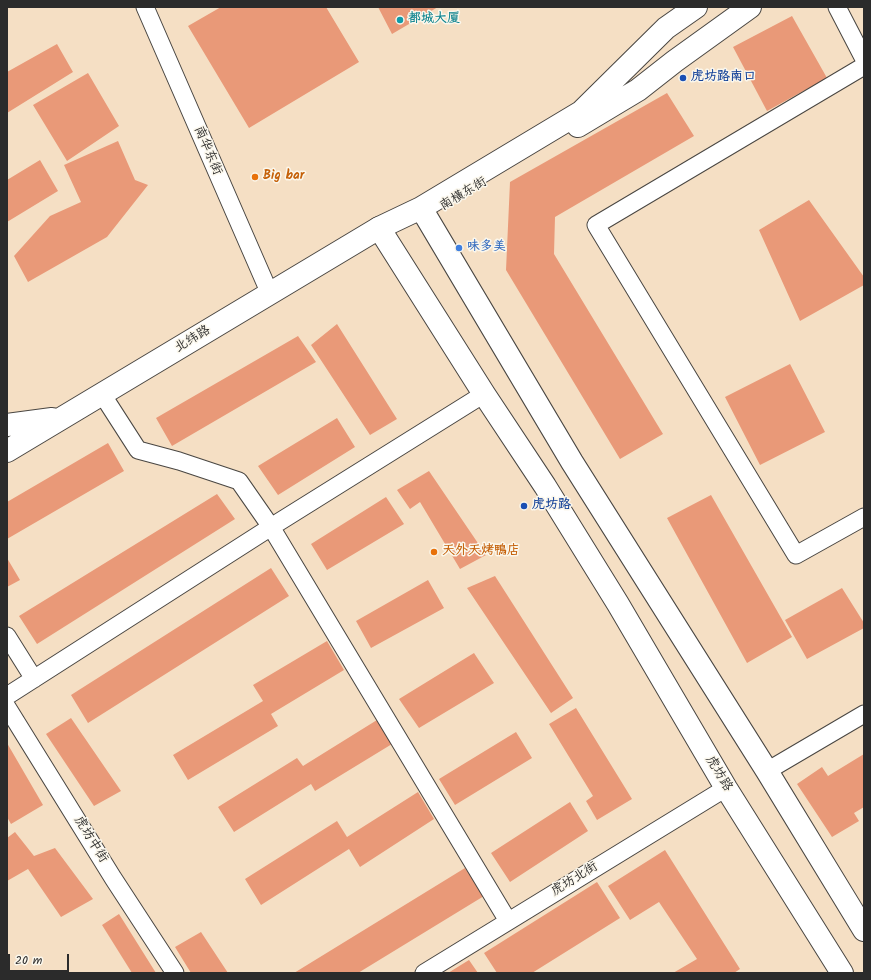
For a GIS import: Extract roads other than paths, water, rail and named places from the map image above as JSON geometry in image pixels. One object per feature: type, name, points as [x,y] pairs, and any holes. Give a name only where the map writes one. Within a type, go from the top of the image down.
[{"type":"main road","name":"南横东街","points":[[421,208],[581,112],[666,28],[696,7]]},
{"type":"main road","name":"南横东街","points":[[421,208],[437,211],[638,90],[675,61],[750,7]]},
{"type":"main road","name":"北纬路","points":[[7,451],[379,228],[421,208]]},
{"type":"main road","points":[[421,208],[572,462],[767,771],[864,930]]},
{"type":"main road","name":"虎坊路","points":[[379,228],[484,394],[545,486],[618,604],[726,788],[842,973]]},
{"type":"main road","points":[[7,426],[61,418]]},
{"type":"street","name":"南华东街","points":[[145,7],[270,294]]},
{"type":"street","points":[[837,7],[864,59]]},
{"type":"street","points":[[864,66],[596,225],[796,555],[864,517]]},
{"type":"street","points":[[102,394],[138,450],[179,461],[239,481],[272,527],[508,921]]},
{"type":"street","points":[[7,696],[484,394]]},
{"type":"street","points":[[7,636],[34,679]]},
{"type":"street","name":"虎坊中街","points":[[7,707],[113,878],[175,973]]},
{"type":"street","points":[[767,771],[864,714]]},
{"type":"street","name":"虎坊北街","points":[[424,973],[726,788]]},
{"type":"place","name":"都城大厦","points":[[400,20]]},
{"type":"place","name":"虎坊路南口","points":[[683,78]]},
{"type":"place","name":"Big bar","points":[[255,177]]},
{"type":"place","name":"味多美","points":[[459,248]]},
{"type":"place","name":"虎坊路","points":[[524,506]]},
{"type":"place","name":"天外天烤鴨店","points":[[434,552]]}]
